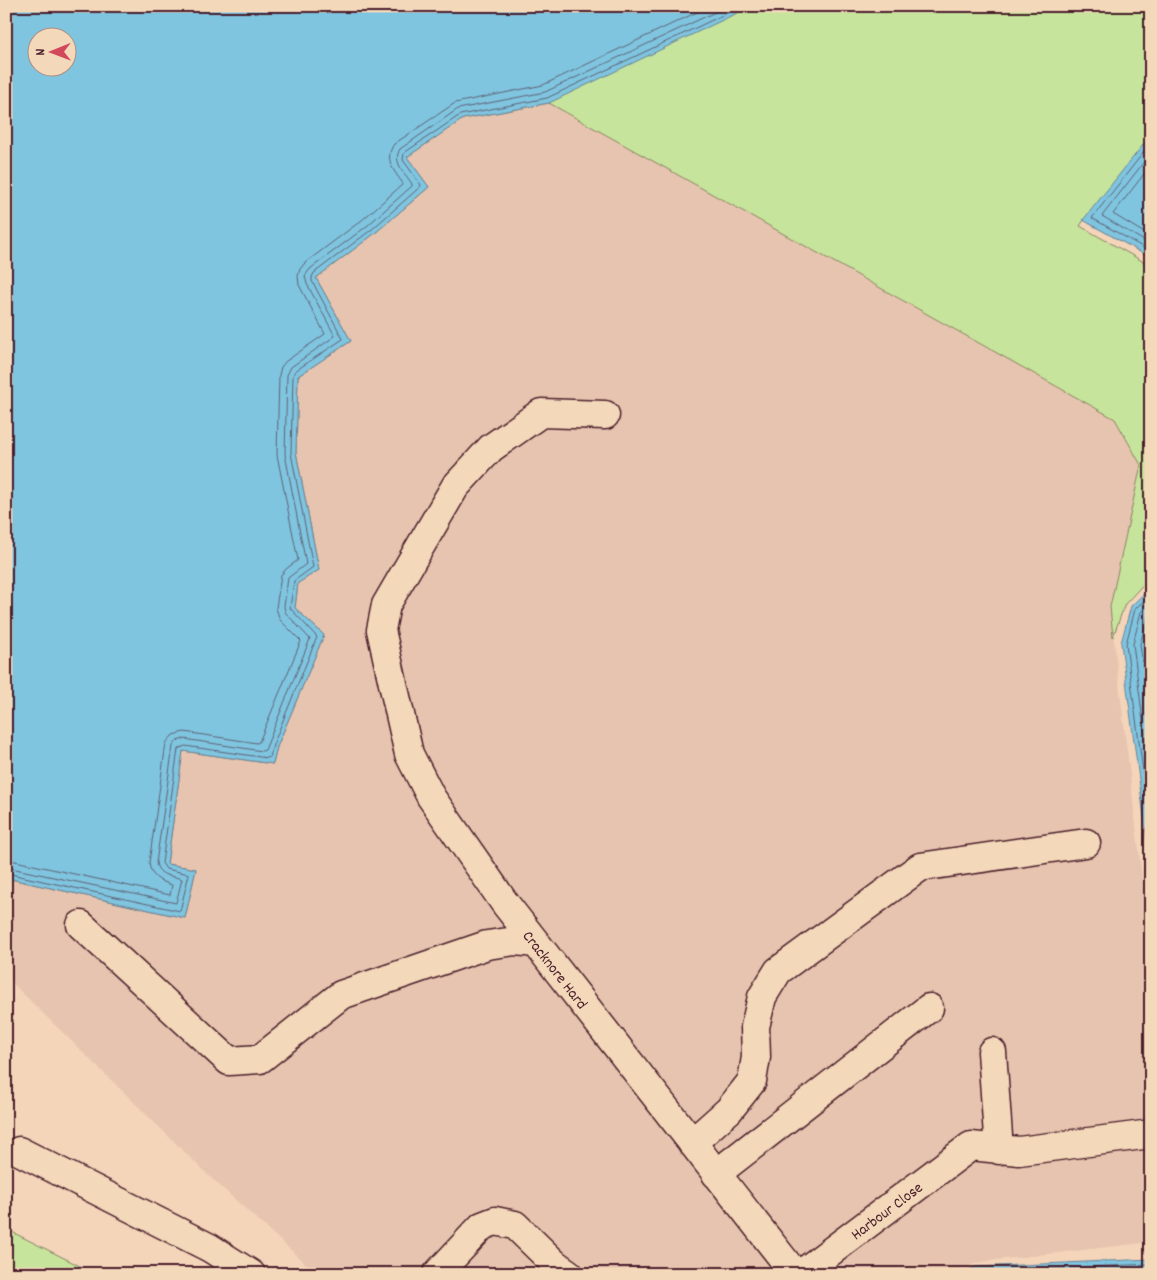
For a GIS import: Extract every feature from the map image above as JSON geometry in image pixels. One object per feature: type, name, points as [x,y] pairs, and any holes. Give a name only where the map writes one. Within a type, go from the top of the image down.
[{"type":"lane","name":"Cracknore Hard","points":[[605,415],[541,413],[492,448],[455,487],[386,605],[381,630],[410,754],[431,797],[504,902],[795,1274]]},
{"type":"lane","points":[[692,1143],[730,1110],[752,1082],[756,1057],[756,1027],[762,997],[778,971],[920,867],[1086,843]]},
{"type":"lane","points":[[81,925],[229,1061],[260,1059],[341,995],[487,945],[515,941],[536,943]]},
{"type":"lane","points":[[716,1174],[929,1008]]},
{"type":"lane","points":[[992,1052],[999,1150],[1019,1151],[1151,1134]]},
{"type":"lane","name":"Harbour Close","points":[[801,1274],[971,1146],[999,1150]]},
{"type":"lane","points":[[19,1151],[210,1248],[251,1274]]},
{"type":"lane","points":[[437,1274],[482,1226],[495,1222],[515,1225],[555,1264],[569,1274]]},
{"type":"shaded area","points":[[549,103],[1115,419],[1141,465],[1110,607],[1151,952],[1151,1242],[980,1262],[947,1274],[317,1274],[208,1175],[6,977],[6,878],[185,917],[167,864],[183,751],[6,705],[295,608],[298,583],[319,570],[296,452],[298,376],[351,341],[316,278],[374,234],[428,187],[407,157],[463,119]]},
{"type":"green space","points":[[68,6],[1151,6],[1151,258],[1084,220],[1080,226],[1151,266],[1151,576],[1125,604],[1113,637],[1110,607],[1141,465],[1115,419],[549,103],[463,119],[407,157],[429,187],[374,234],[316,278],[351,341],[298,376],[296,452],[319,570],[298,583],[295,608],[324,635],[277,747],[273,764],[183,751],[167,864],[196,869],[185,918],[6,878],[67,78],[78,78],[78,28],[68,28]]},
{"type":"green space","points":[[6,1229],[96,1274],[6,1274]]},
{"type":"water","points":[[6,6],[752,6],[549,103],[463,119],[407,157],[429,187],[374,234],[316,278],[351,341],[298,376],[296,452],[319,570],[298,583],[295,608],[324,635],[277,747],[273,764],[183,751],[167,864],[196,869],[185,918],[6,878]]},
{"type":"water","points":[[1151,135],[1151,258],[1083,220]]},
{"type":"water","points":[[1151,587],[1151,870],[1121,643],[1131,606]]},
{"type":"water","points":[[1151,1259],[1151,1274],[957,1274],[976,1267]]}]
